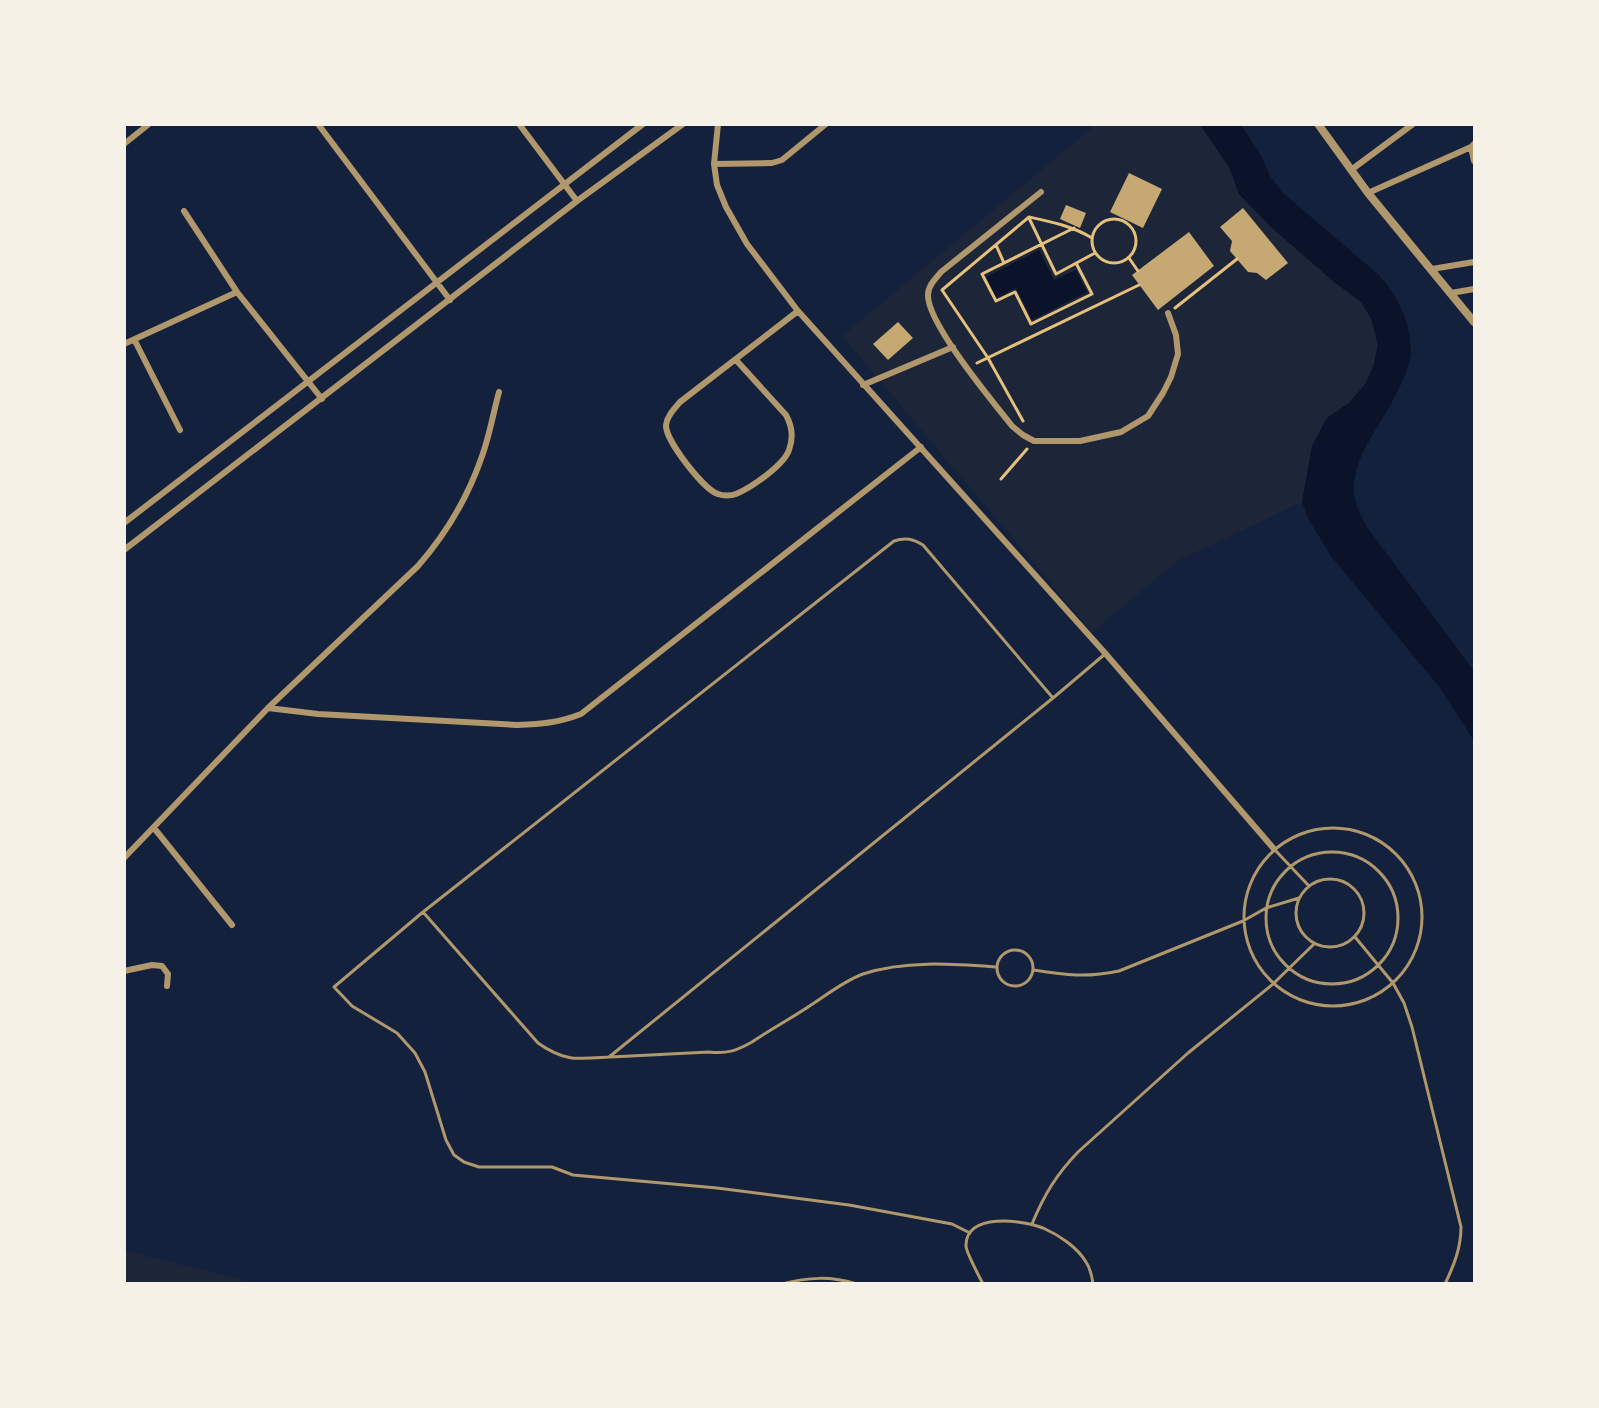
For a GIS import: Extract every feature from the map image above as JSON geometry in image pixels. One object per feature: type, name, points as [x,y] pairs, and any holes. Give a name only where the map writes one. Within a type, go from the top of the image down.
[{"type":"street","points":[[124,144],[149,124]]},
{"type":"street","points":[[318,124],[450,300]]},
{"type":"street","points":[[519,124],[577,201]]},
{"type":"street","points":[[124,523],[643,124]]},
{"type":"street","points":[[124,550],[577,201],[683,124]]},
{"type":"street","points":[[718,124],[714,164],[717,185],[731,216],[747,243],[798,311],[1105,653],[1274,849]]},
{"type":"street","points":[[714,164],[772,163],[783,160],[826,124]]},
{"type":"street","points":[[1318,124],[1368,193],[1474,322]]},
{"type":"street","points":[[1351,170],[1413,124]]},
{"type":"street","points":[[1368,193],[1473,146],[1474,161]]},
{"type":"street","points":[[1041,192],[933,280],[928,293],[928,303],[935,319],[967,368],[1012,426],[1034,441],[1080,441],[1121,432],[1148,416],[1171,377],[1178,354],[1176,335],[1168,313]]},
{"type":"street","points":[[184,211],[237,292],[322,399]]},
{"type":"street","points":[[1432,269],[1474,262]]},
{"type":"street","points":[[1451,292],[1474,289]]},
{"type":"street","points":[[124,344],[135,341],[237,292]]},
{"type":"street","points":[[736,360],[786,415],[791,425],[791,443],[789,452],[777,467],[736,494],[718,495],[707,488],[677,450],[667,432],[668,417],[680,402],[798,311]]},
{"type":"street","points":[[135,341],[180,430]]},
{"type":"street","points":[[863,385],[953,347]]},
{"type":"street","points":[[124,858],[268,708],[418,567],[437,544],[457,513],[479,466],[499,392]]},
{"type":"street","points":[[268,708],[318,714],[517,726],[564,721],[581,714],[921,447]]},
{"type":"street","points":[[154,828],[232,926]]},
{"type":"street","points":[[124,972],[152,965],[162,966],[168,974],[167,986]]},
{"type":"lane","points":[[970,1233],[952,1224],[849,1205],[717,1188],[573,1175],[552,1167],[479,1167],[464,1162],[454,1155],[446,1140],[425,1072],[415,1053],[397,1033],[352,1006],[334,987],[423,912],[885,549],[903,538],[923,545],[1053,698]]},
{"type":"lane","points":[[609,1057],[1053,698],[1105,653]]},
{"type":"lane","points":[[1325,827],[1353,829],[1379,839],[1400,857],[1415,880],[1422,907],[1421,935],[1411,961],[1393,983],[1372,998],[1346,1006],[1320,1006],[1295,999],[1273,984],[1258,966],[1247,945],[1243,921],[1246,894],[1257,869],[1274,849],[1298,834],[1325,827]]},
{"type":"lane","points":[[1274,849],[1309,886]]},
{"type":"lane","points":[[1324,852],[1342,852],[1359,857],[1375,867],[1387,881],[1395,897],[1398,915],[1396,934],[1390,951],[1379,965],[1363,977],[1345,983],[1326,984],[1307,980],[1289,968],[1275,953],[1267,931],[1266,908],[1279,878],[1290,866],[1306,857],[1324,852]]},
{"type":"lane","points":[[1319,880],[1341,880],[1359,894],[1364,916],[1355,937],[1335,947],[1324,947],[1314,944],[1304,935],[1297,924],[1296,911],[1299,898],[1309,886],[1319,880]]},
{"type":"lane","points":[[1033,970],[1080,976],[1099,976],[1119,972],[1243,921],[1266,908],[1299,898]]},
{"type":"lane","points":[[423,912],[538,1043],[563,1058],[737,1051],[842,985],[863,975],[905,966],[953,964],[997,967]]},
{"type":"lane","points":[[1355,937],[1393,983],[1404,1003],[1412,1027],[1461,1227],[1458,1252],[1445,1284]]},
{"type":"lane","points":[[1032,1224],[1051,1184],[1062,1168],[1078,1152],[1188,1053],[1273,984],[1314,944]]},
{"type":"lane","points":[[1014,950],[1026,953],[1033,964],[1033,970],[1025,983],[1013,986],[1002,980],[997,967],[1003,955],[1014,950]]},
{"type":"lane","points":[[983,1284],[965,1249],[966,1241],[978,1225],[1005,1221],[1032,1224],[1058,1236],[1081,1255],[1088,1264],[1093,1284]]},
{"type":"lane","points":[[782,1284],[800,1279],[825,1278],[841,1279],[857,1284]]},
{"type":"path","points":[[1029,218],[1056,274],[1095,253]]},
{"type":"path","points":[[1001,479],[1034,441],[988,358],[942,290],[1029,218],[1059,223],[1092,238]]},
{"type":"path","points":[[1111,219],[1125,222],[1134,231],[1136,245],[1129,258],[1115,264],[1107,263],[1095,253],[1092,238],[1094,231],[1104,221],[1111,219]]},
{"type":"path","points":[[1074,228],[982,274],[996,301],[1015,292],[1031,324],[1092,294],[1076,263]]},
{"type":"path","points":[[996,245],[1004,263]]},
{"type":"path","points":[[1129,258],[1138,271]]},
{"type":"path","points":[[1168,313],[1237,259]]},
{"type":"path","points":[[967,368],[1139,285]]},
{"type":"shaded area","points":[[1200,124],[1229,167],[1239,194],[1271,227],[1334,282],[1360,301],[1371,318],[1378,344],[1374,364],[1366,383],[1349,403],[1327,418],[1312,446],[1302,502],[1179,560],[1092,632],[842,336],[1095,125]]},
{"type":"shaded area","points":[[1200,125],[1241,125],[1261,155],[1270,176],[1283,193],[1379,275],[1402,310],[1410,339],[1411,350],[1408,366],[1390,406],[1358,464],[1354,493],[1367,527],[1474,671],[1474,741],[1440,688],[1331,556],[1308,518],[1302,502],[1312,446],[1327,418],[1349,403],[1366,383],[1374,364],[1378,344],[1371,318],[1360,301],[1334,282],[1271,227],[1239,194],[1229,167]]},
{"type":"shaded area","points":[[1039,250],[1054,280],[1076,270],[1087,292],[1032,320],[1016,288],[996,298],[986,277]]},
{"type":"shaded area","points":[[125,1251],[256,1283],[125,1283]]},
{"type":"building","points":[[1129,173],[1162,189],[1143,228],[1110,212]]},
{"type":"building","points":[[1066,205],[1086,213],[1080,228],[1060,219]]},
{"type":"building","points":[[1243,208],[1288,263],[1266,280],[1257,273],[1248,272],[1230,251],[1232,241],[1220,227]]},
{"type":"building","points":[[1189,232],[1214,266],[1158,310],[1132,275]]},
{"type":"building","points":[[898,322],[913,338],[888,360],[873,344]]}]
